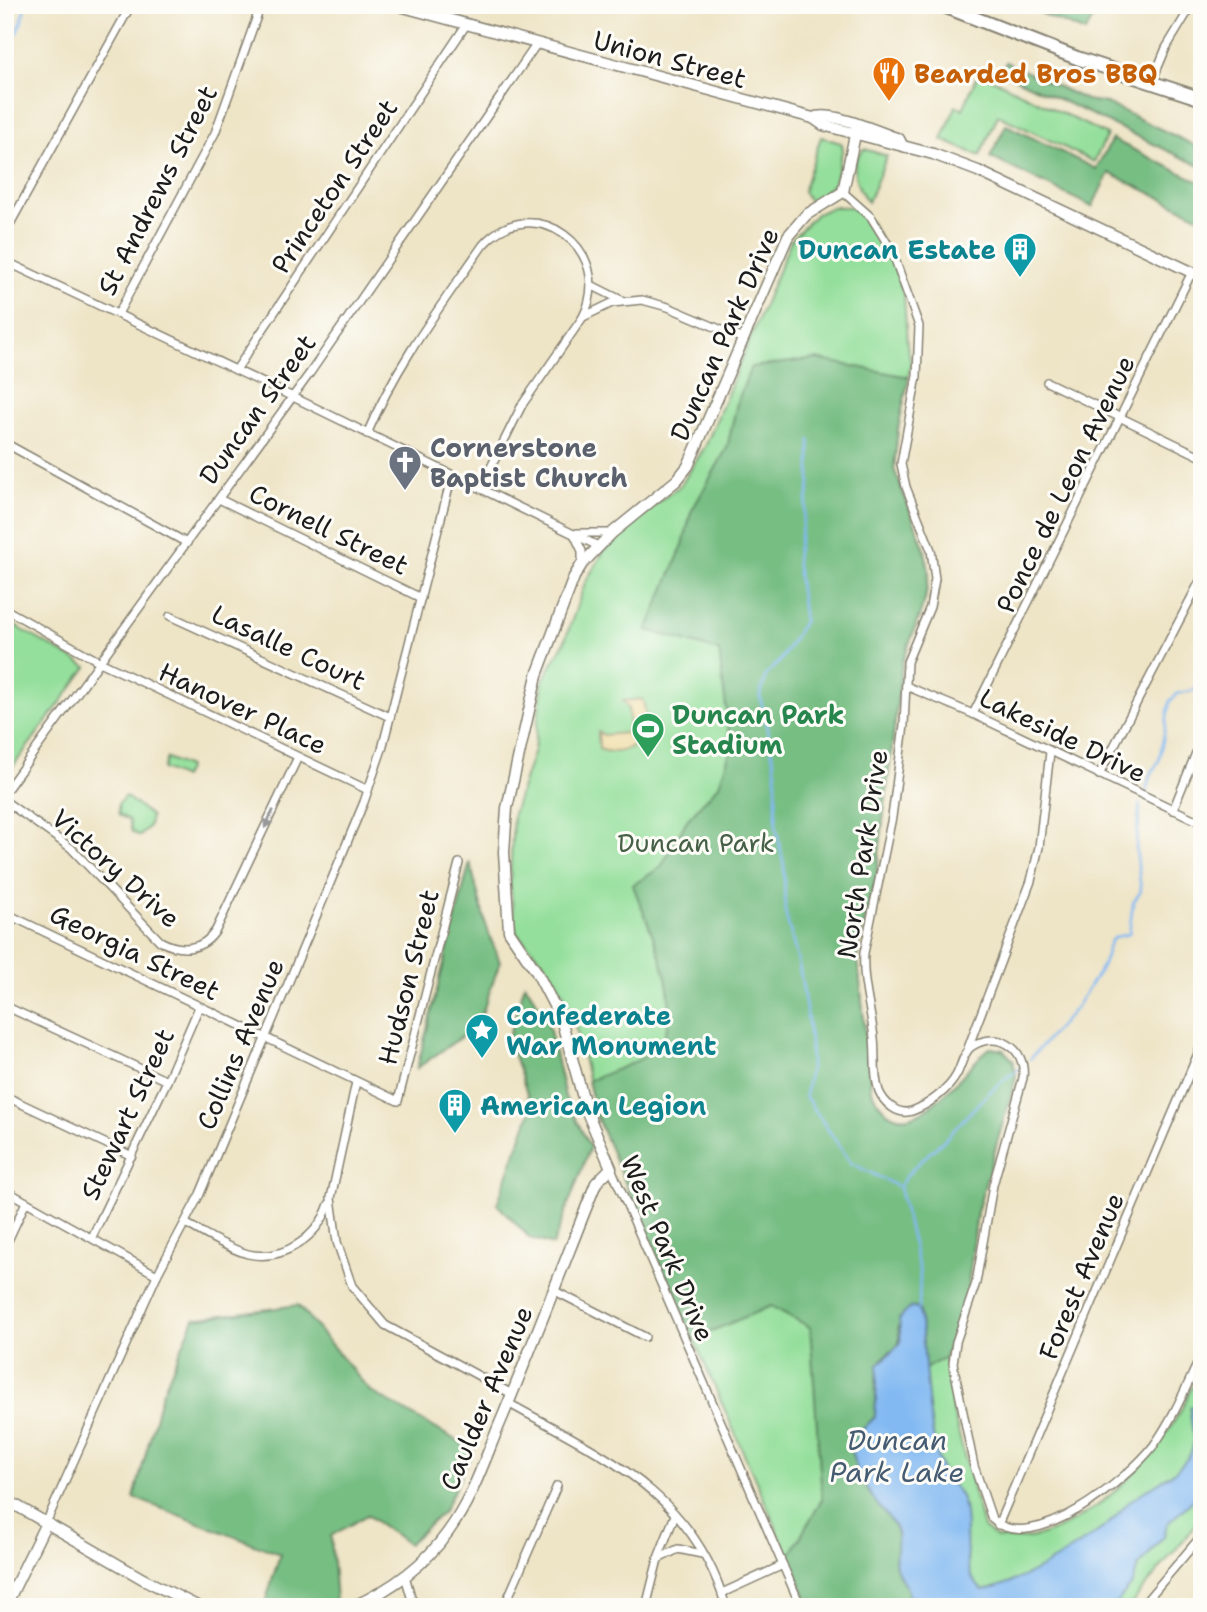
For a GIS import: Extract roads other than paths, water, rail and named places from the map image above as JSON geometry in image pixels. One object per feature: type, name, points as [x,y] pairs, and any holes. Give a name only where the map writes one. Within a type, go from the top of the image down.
[{"type":"highway","points":[[941,5],[1151,84],[1202,99]]},
{"type":"street","points":[[5,233],[131,5]]},
{"type":"street","name":"St Andrews Street","points":[[118,314],[215,134],[261,5]]},
{"type":"street","points":[[1151,84],[1166,48],[1192,5]]},
{"type":"street","name":"Union Street","points":[[403,6],[536,45],[813,118],[820,114],[857,130],[899,139],[902,145],[933,154],[1019,188],[1197,275]]},
{"type":"street","name":"Princeton Street","points":[[236,369],[466,25]]},
{"type":"street","name":"Duncan Street","points":[[5,792],[293,397],[536,45]]},
{"type":"street","points":[[843,192],[857,130]]},
{"type":"street","name":"Duncan Park Drive","points":[[598,546],[669,486],[688,466],[774,262],[793,228],[806,215],[843,192]]},
{"type":"street","name":"North Park Drive","points":[[843,192],[872,217],[887,242],[901,270],[919,326],[916,376],[901,464],[906,487],[931,550],[935,579],[930,607],[907,662],[894,806],[863,964],[879,1092],[884,1100],[899,1111],[916,1109],[952,1083],[968,1048]]},
{"type":"street","points":[[367,434],[384,392],[411,347],[483,246],[497,232],[526,224],[547,226],[566,235],[586,259],[593,286],[583,317],[522,405],[481,487]]},
{"type":"street","points":[[5,261],[236,369],[598,546]]},
{"type":"street","name":"Ponce de Leon Avenue","points":[[973,714],[1121,417],[1197,275]]},
{"type":"street","points":[[593,286],[622,300],[653,301],[743,339]]},
{"type":"street","points":[[583,317],[622,300]]},
{"type":"street","points":[[1047,382],[1202,457]]},
{"type":"street","points":[[5,443],[187,543]]},
{"type":"street","name":"Collins Avenue","points":[[5,1607],[46,1523],[157,1275],[185,1223],[368,790],[390,717],[452,475]]},
{"type":"street","name":"Cornell Street","points":[[219,499],[421,597]]},
{"type":"street","points":[[573,532],[612,533]]},
{"type":"street","points":[[573,532],[580,544],[582,564]]},
{"type":"street","name":"West Park Drive","points":[[598,546],[582,564],[568,590],[535,683],[507,808],[505,891],[512,937],[536,971],[561,1019],[582,1095],[611,1168],[801,1607]]},
{"type":"street","points":[[1099,775],[1202,577]]},
{"type":"street","name":"Hanover Place","points":[[5,609],[100,662],[368,790]]},
{"type":"street","name":"Lasalle Court","points":[[170,616],[390,717]]},
{"type":"street","name":"Lakeside Drive","points":[[906,686],[973,714],[1202,823]]},
{"type":"street","points":[[1172,810],[1202,738]]},
{"type":"street","points":[[968,1048],[1031,881],[1037,858],[1050,752]]},
{"type":"street","name":"Victory Drive","points":[[5,801],[71,848],[160,941],[169,946],[190,948],[205,943],[216,930],[298,757]]},
{"type":"street","name":"Hudson Street","points":[[398,1101],[459,863]]},
{"type":"street","name":"Georgia Street","points":[[5,913],[398,1101]]},
{"type":"street","points":[[5,1006],[167,1081]]},
{"type":"street","name":"Stewart Street","points":[[92,1237],[167,1081],[199,1007]]},
{"type":"street","points":[[968,1048],[987,1040],[1002,1041],[1015,1049],[1024,1065],[1023,1078],[988,1207],[976,1283],[953,1363],[978,1481],[989,1516],[998,1525],[1018,1530],[1051,1524],[1126,1474],[1165,1429],[1202,1354]]},
{"type":"street","name":"Forest Avenue","points":[[998,1525],[1202,1044]]},
{"type":"street","points":[[185,1223],[236,1250],[271,1254],[285,1251],[309,1236],[323,1218],[331,1198],[356,1082]]},
{"type":"street","points":[[5,1096],[132,1156]]},
{"type":"street","name":"Caulder Avenue","points":[[352,1607],[405,1576],[436,1547],[457,1519],[510,1399],[596,1183],[611,1168]]},
{"type":"street","points":[[5,1190],[157,1275]]},
{"type":"street","points":[[331,1198],[337,1242],[348,1279],[378,1319],[632,1473],[675,1515],[703,1554],[726,1607]]},
{"type":"street","points":[[5,1248],[26,1202]]},
{"type":"street","points":[[553,1290],[645,1337]]},
{"type":"street","points":[[504,1607],[557,1486]]},
{"type":"street","points":[[5,1499],[198,1607]]},
{"type":"street","points":[[646,1607],[658,1559],[675,1515]]},
{"type":"street","points":[[1141,1607],[1202,1535]]},
{"type":"street","points":[[658,1559],[678,1549],[703,1554]]},
{"type":"street","points":[[722,1593],[783,1565]]},
{"type":"street","points":[[405,1576],[414,1607]]},
{"type":"water","name":"Duncan Park Lake","points":[[911,1307],[919,1308],[929,1408],[941,1468],[962,1499],[970,1572],[983,1590],[1013,1581],[1064,1554],[1107,1525],[1134,1498],[1177,1469],[1192,1451],[1190,1408],[1202,1401],[1202,1492],[1167,1524],[1164,1536],[1138,1567],[1131,1586],[1113,1607],[907,1607],[908,1591],[896,1567],[896,1530],[865,1485],[851,1449],[861,1431],[875,1417],[878,1365],[901,1343],[899,1319]]},
{"type":"waterway","points":[[5,58],[22,21],[25,5]]},
{"type":"waterway","points":[[810,440],[810,484],[796,558],[804,621],[780,661],[766,675],[760,696],[776,772],[776,827],[784,866],[785,912],[799,965],[809,1028],[811,1063],[805,1096],[851,1163],[899,1187]]},
{"type":"waterway","points":[[1146,792],[1150,775],[1159,761],[1170,701],[1177,694],[1195,690],[1197,685],[1198,654],[1202,641]]},
{"type":"waterway","points":[[1030,1059],[1075,1009],[1103,965],[1110,942],[1115,937],[1129,934],[1133,903],[1141,891],[1136,848],[1140,804]]},
{"type":"waterway","points":[[919,1308],[920,1273],[899,1187],[914,1168],[989,1092],[1022,1067]]},
{"type":"place","name":"Bearded Bros BBQ","points":[[889,103]]},
{"type":"place","name":"Duncan Estate","points":[[1020,279]]},
{"type":"place","name":"Cornerstone Baptist Church","points":[[405,492]]},
{"type":"place","name":"Duncan Park Stadium","points":[[648,759]]},
{"type":"place","name":"Confederate War Monument","points":[[482,1060]]},
{"type":"place","name":"American Legion","points":[[455,1135]]},
{"type":"park label","name":"Duncan Park","points":[[696,842]]}]
